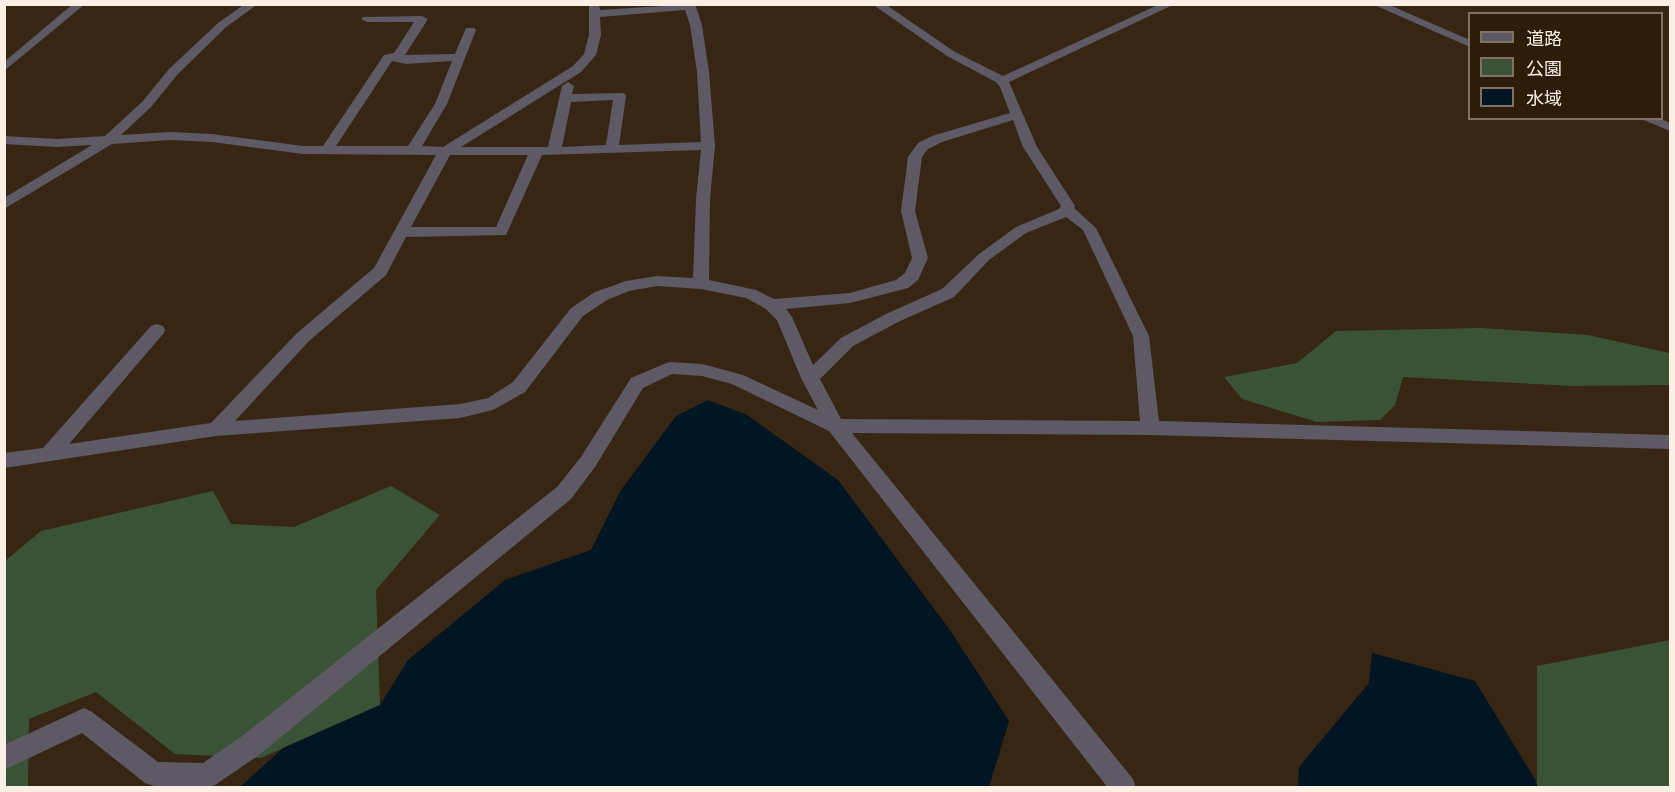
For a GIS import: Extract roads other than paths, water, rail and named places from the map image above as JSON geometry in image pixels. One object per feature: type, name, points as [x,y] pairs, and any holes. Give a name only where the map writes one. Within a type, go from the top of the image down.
[{"type":"street","points":[[4,68],[80,4]]},
{"type":"street","points":[[4,205],[106,142],[147,104],[173,72],[222,25],[253,4]]},
{"type":"street","points":[[810,378],[847,342],[892,318],[948,293],[984,257],[1021,230],[1065,212],[1068,206],[1030,147],[1002,81],[951,54],[877,4]]},
{"type":"street","points":[[1002,81],[1170,4]]},
{"type":"street","points":[[1377,4],[1468,43]]},
{"type":"street","points":[[216,429],[303,338],[380,270],[445,151],[572,73],[590,55],[595,35],[594,9],[690,5],[696,24],[703,72],[708,146],[703,199],[701,284]]},
{"type":"street","points":[[367,19],[422,19],[398,57]]},
{"type":"street","points":[[412,151],[441,104],[470,30]]},
{"type":"street","points":[[327,150],[388,57],[406,60],[459,57]]},
{"type":"street","points":[[554,151],[572,73]]},
{"type":"street","points":[[566,98],[620,96],[612,149]]},
{"type":"street","points":[[772,305],[850,298],[902,285],[912,276],[920,258],[908,211],[915,157],[923,146],[937,139],[1017,115]]},
{"type":"street","points":[[1651,120],[1671,127]]},
{"type":"street","points":[[4,140],[57,143],[106,142],[170,136],[212,138],[303,150],[412,151],[554,151],[708,146]]},
{"type":"street","points":[[401,232],[501,232],[537,151]]},
{"type":"street","points":[[1066,209],[1089,228],[1141,336],[1150,428]]},
{"type":"street","points":[[4,461],[216,429],[460,411],[493,403],[519,387],[577,312],[601,296],[626,286],[657,281],[701,284],[750,294],[772,305],[784,317],[810,378],[836,426],[1125,788]]},
{"type":"street","points":[[49,454],[157,330]]},
{"type":"street","points":[[4,758],[84,720],[154,774],[201,782],[250,746],[564,493],[588,462],[637,383],[670,368],[702,370],[736,379],[836,426],[1150,428],[1671,442]]},
{"type":"water","points":[[708,400],[747,415],[838,480],[950,630],[1009,721],[989,787],[240,787],[283,748],[380,705],[408,660],[505,580],[591,550],[621,490],[676,416]]},
{"type":"water","points":[[1372,653],[1475,681],[1536,781],[1537,787],[1298,787],[1299,767],[1369,683]]}]
